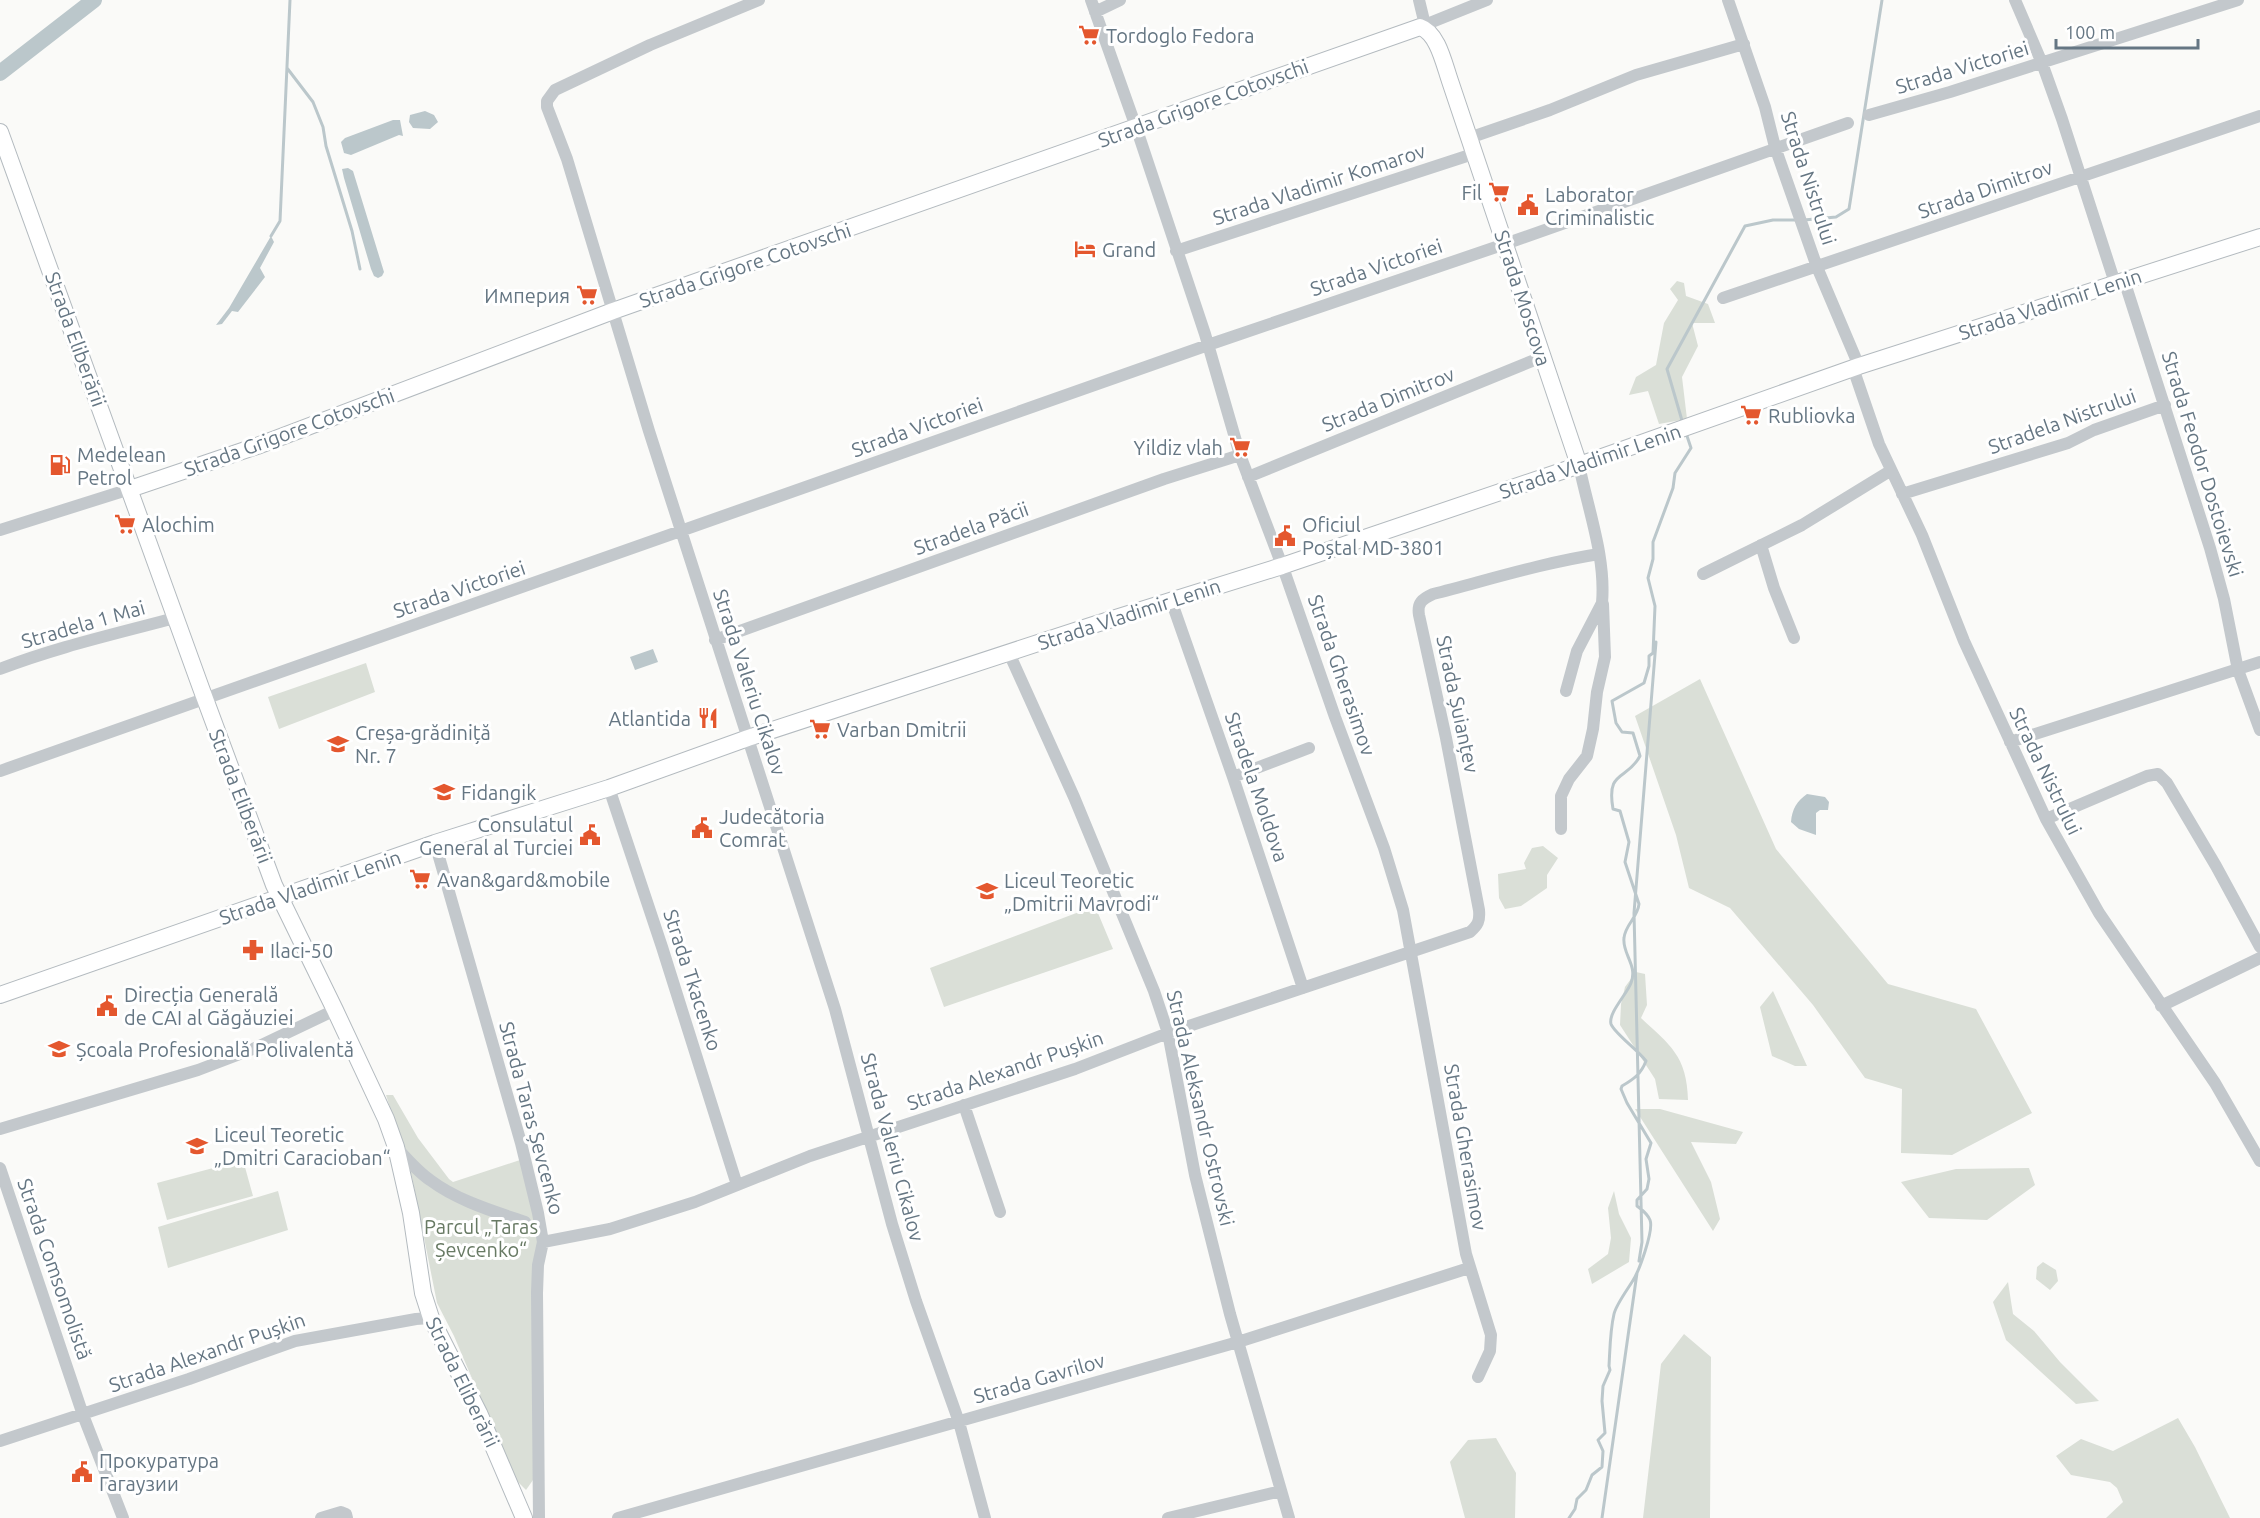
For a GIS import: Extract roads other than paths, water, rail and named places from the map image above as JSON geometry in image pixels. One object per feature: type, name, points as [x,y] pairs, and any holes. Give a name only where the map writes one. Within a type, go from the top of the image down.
[{"type":"main road","name":"Strada Grigore Cotovschi","points":[[130,489],[257,446],[613,311],[1414,28],[1426,29]]},
{"type":"main road","name":"Strada Moscova","points":[[1426,29],[1435,42],[1580,465]]},
{"type":"main road","name":"Strada Eliberării","points":[[0,132],[205,700],[279,897],[386,1119],[396,1147],[411,1213],[423,1293],[431,1318],[479,1413],[524,1518]]},
{"type":"main road","name":"Strada Vladimir Lenin","points":[[0,995],[435,843],[609,788],[748,738],[1282,566],[1580,465],[1856,367],[2260,237]]},
{"type":"street","name":"Strada Valeriu Cikalov","points":[[759,0],[618,59],[555,90],[547,101],[548,114],[567,159],[716,640],[835,1009],[916,1301],[959,1422],[985,1518]]},
{"type":"street","points":[[1093,6],[1120,0]]},
{"type":"street","name":"Strada Moscova","points":[[1419,0],[1426,29]]},
{"type":"street","name":"Strada Grigore Cotovschi","points":[[1426,29],[1432,22],[1487,0]]},
{"type":"street","name":"Strada Nistrului","points":[[1728,0],[1765,107],[1775,147],[1798,214],[1856,367],[1879,444],[1922,535],[1964,642],[2046,819],[2099,913],[2210,1075],[2260,1161]]},
{"type":"street","name":"Strada Feodor Dostoievski","points":[[2015,0],[2042,63],[2080,176],[2165,405],[2179,456],[2210,548],[2224,599],[2238,670],[2260,730]]},
{"type":"street","name":"Strada Victoriei","points":[[1869,115],[1950,92],[2238,0]]},
{"type":"street","name":"Strada Gherasimov","points":[[1093,6],[1136,127],[1208,345],[1240,455],[1384,848],[1403,910],[1469,1268],[1491,1335],[1490,1351],[1478,1377]]},
{"type":"street","name":"Strada Vladimir Komarov","points":[[1176,250],[1471,146],[1550,110],[1636,75],[1744,44]]},
{"type":"street","name":"Strada Dimitrov","points":[[1723,298],[2260,116]]},
{"type":"street","name":"Strada Victoriei","points":[[0,771],[1208,345],[1505,244],[1848,123]]},
{"type":"street","name":"Strada Dimitrov","points":[[1248,477],[1542,357]]},
{"type":"street","name":"Stradela Nistrului","points":[[1902,494],[2068,443],[2094,430],[2165,405]]},
{"type":"street","name":"Stradela Păcii","points":[[716,640],[1164,479],[1240,455]]},
{"type":"street","name":"Strada Moscova","points":[[1561,829],[1561,796],[1569,778],[1587,756],[1605,657],[1602,603],[1604,585],[1580,465]]},
{"type":"street","points":[[1703,574],[1830,509],[1890,471]]},
{"type":"street","name":"Strada Grigore Cotovschi","points":[[0,530],[130,489]]},
{"type":"street","points":[[1761,545],[1777,596],[1794,638]]},
{"type":"street","name":"Strada Șuianțev","points":[[1410,952],[1470,932],[1477,927],[1479,921],[1472,863],[1419,615],[1419,604],[1433,594],[1561,560],[1599,554]]},
{"type":"street","name":"Stradela Moldova","points":[[1171,600],[1303,988]]},
{"type":"street","name":"Strada Moscova","points":[[1566,692],[1577,651],[1602,603]]},
{"type":"street","name":"Stradela 1 Mai","points":[[0,669],[22,660],[93,640],[167,620],[177,620]]},
{"type":"street","name":"Strada Aleksandr Ostrovski","points":[[1009,653],[1074,797],[1155,992],[1168,1033],[1195,1175],[1238,1342],[1289,1518]]},
{"type":"street","points":[[2010,742],[2260,662]]},
{"type":"street","points":[[1233,777],[1309,748]]},
{"type":"street","points":[[2046,819],[2147,776],[2158,774],[2167,783],[2205,847],[2260,947]]},
{"type":"street","name":"Strada Tkacenko","points":[[609,788],[737,1185]]},
{"type":"street","name":"Strada Taras Șevcenko","points":[[435,843],[521,1143],[543,1242],[538,1265],[537,1293],[539,1518]]},
{"type":"street","name":"Strada Alexandr Pușkin","points":[[543,1242],[610,1229],[694,1202],[810,1156],[1075,1069],[1168,1033],[1410,952]]},
{"type":"street","points":[[2162,1006],[2260,958]]},
{"type":"street","points":[[0,1129],[198,1070],[253,1049],[335,1010]]},
{"type":"street","points":[[964,1105],[1000,1212]]},
{"type":"street","points":[[396,1147],[420,1172],[450,1193],[525,1222]]},
{"type":"street","name":"Strada Comsomolistă","points":[[0,1168],[83,1415],[123,1518]]},
{"type":"street","name":"Strada Gavrilov","points":[[618,1518],[1238,1342],[1469,1268]]},
{"type":"street","name":"Strada Alexandr Pușkin","points":[[0,1441],[83,1415],[295,1341],[384,1324],[431,1318]]},
{"type":"street","points":[[1168,1518],[1281,1491]]},
{"type":"street","points":[[321,1518],[341,1512],[347,1518]]},
{"type":"waterway","points":[[0,73],[94,0]]},
{"type":"waterway","points":[[271,236],[280,221],[290,0]]},
{"type":"waterway","points":[[1804,220],[1836,217],[1849,209],[1882,0]]},
{"type":"waterway","points":[[287,68],[313,102],[323,127],[326,146],[352,231],[360,269]]},
{"type":"waterway","points":[[1683,424],[1667,369],[1745,226],[1773,220],[1797,220]]},
{"type":"waterway","points":[[1569,1518],[1575,1509],[1577,1499],[1586,1490],[1592,1475],[1602,1467],[1603,1451],[1598,1440],[1605,1433],[1603,1386],[1610,1370],[1614,1314],[1638,1270],[1651,1225],[1647,1215],[1637,1206],[1637,1200],[1647,1189],[1649,1179],[1646,1159],[1651,1143],[1621,1089],[1639,1073],[1646,1061],[1611,1024],[1612,1014],[1633,977],[1624,938],[1639,904],[1625,862],[1629,842],[1620,811],[1613,809],[1612,787],[1640,756],[1633,733],[1622,732],[1616,723],[1612,701],[1644,683],[1649,666],[1649,656],[1653,653],[1655,606],[1648,578],[1653,559],[1653,542],[1673,488],[1675,473],[1691,448],[1686,433]]},
{"type":"waterway","points":[[1639,1261],[1642,1242],[1634,913],[1656,642]]},
{"type":"waterway","points":[[1602,1518],[1637,1273]]},
{"type":"place","name":"Tordoglo Fedora","points":[[1089,35]]},
{"type":"place","name":"Fil","points":[[1499,192]]},
{"type":"place","name":"Laborator Criminalistic","points":[[1528,205]]},
{"type":"place","name":"Grand","points":[[1085,249]]},
{"type":"place","name":"Империя","points":[[587,295]]},
{"type":"place","name":"Rubliovka","points":[[1751,415]]},
{"type":"place","name":"Yildiz vlah","points":[[1240,447]]},
{"type":"place","name":"Medelean Petrol","points":[[60,465]]},
{"type":"place","name":"Alochim","points":[[125,524]]},
{"type":"place","name":"Oficiul Poștal MD-3801","points":[[1285,536]]},
{"type":"place","name":"Atlantida","points":[[708,718]]},
{"type":"place","name":"Varban Dmitrii","points":[[820,729]]},
{"type":"place","name":"Creșa-grădiniță Nr. 7","points":[[338,744]]},
{"type":"place","name":"Fidangik","points":[[444,792]]},
{"type":"place","name":"Judecătoria Comrat","points":[[702,828]]},
{"type":"place","name":"Consulatul General al Turciei","points":[[590,835]]},
{"type":"place","name":"Avan&gard&mobile","points":[[420,879]]},
{"type":"place","name":"Liceul Teoretic „Dmitrii Mavrodi“","points":[[987,891]]},
{"type":"place","name":"Ilaci-50","points":[[253,950]]},
{"type":"place","name":"Direcția Generală de CAI al Găgăuziei","points":[[107,1006]]},
{"type":"place","name":"Școala Profesională Polivalentă","points":[[59,1049]]},
{"type":"place","name":"Liceul Teoretic „Dmitri Caracioban“","points":[[197,1146]]},
{"type":"place","name":"Прокуратура Гагаузии","points":[[82,1472]]},
{"type":"park label","name":"Parcul „Taras Șevcenko“","points":[[481,1238]]}]
